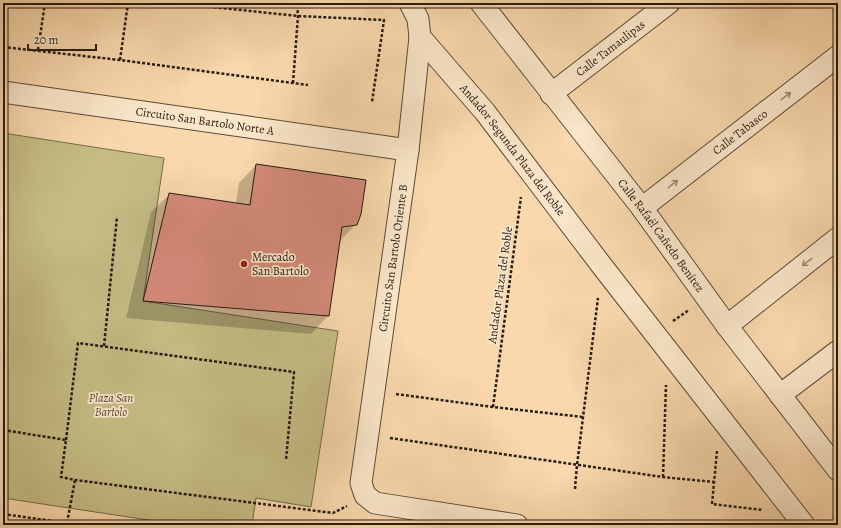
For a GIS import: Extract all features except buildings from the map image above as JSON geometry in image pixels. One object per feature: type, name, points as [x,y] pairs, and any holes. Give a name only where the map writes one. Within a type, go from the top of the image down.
[{"type":"street","name":"Calle Rafaél Cañedo Benítez","points":[[481,3],[642,208],[727,326],[838,470]]},
{"type":"street","name":"Calle Tamaulipas","points":[[551,94],[669,3]]},
{"type":"street","name":"Circuito San Bartolo Oriente B","points":[[365,496],[361,483],[408,150],[416,19]]},
{"type":"street","name":"Andador Segunda Plaza del Roble","points":[[416,19],[602,266],[799,519]]},
{"type":"street","name":"Calle Tabasco","points":[[642,208],[838,56]]},
{"type":"street","name":"Circuito San Bartolo Norte A","points":[[3,92],[408,150]]},
{"type":"street","points":[[727,326],[838,238]]},
{"type":"street","points":[[780,395],[838,351]]},
{"type":"street","points":[[365,496],[375,502],[517,525]]},
{"type":"path","points":[[38,50],[44,3]]},
{"type":"path","points":[[120,60],[128,3]]},
{"type":"path","points":[[174,3],[298,16],[384,20],[372,102]]},
{"type":"path","points":[[216,8],[217,3]]},
{"type":"path","points":[[292,83],[298,16],[297,3]]},
{"type":"path","points":[[3,46],[308,85]]},
{"type":"path","name":"Andador Plaza del Roble","points":[[493,407],[525,165]]},
{"type":"path","points":[[104,346],[117,217]]},
{"type":"path","points":[[575,489],[602,266]]},
{"type":"path","points":[[663,477],[660,341],[707,298]]},
{"type":"path","points":[[286,460],[294,372],[78,343],[61,477],[333,513],[365,496]]},
{"type":"path","points":[[374,390],[493,407],[583,417]]},
{"type":"path","points":[[721,418],[712,504],[799,519]]},
{"type":"path","points":[[3,430],[66,440]]},
{"type":"path","points":[[368,436],[420,442],[577,466],[714,482]]},
{"type":"path","points":[[3,514],[67,524],[76,480]]},
{"type":"green space","name":"Plaza San Bartolo","points":[[3,133],[164,158],[143,301],[338,331],[311,507],[256,498],[252,525],[181,525],[3,498]]},
{"type":"place","name":"Mercado San Bartolo","points":[[244,264]]}]
